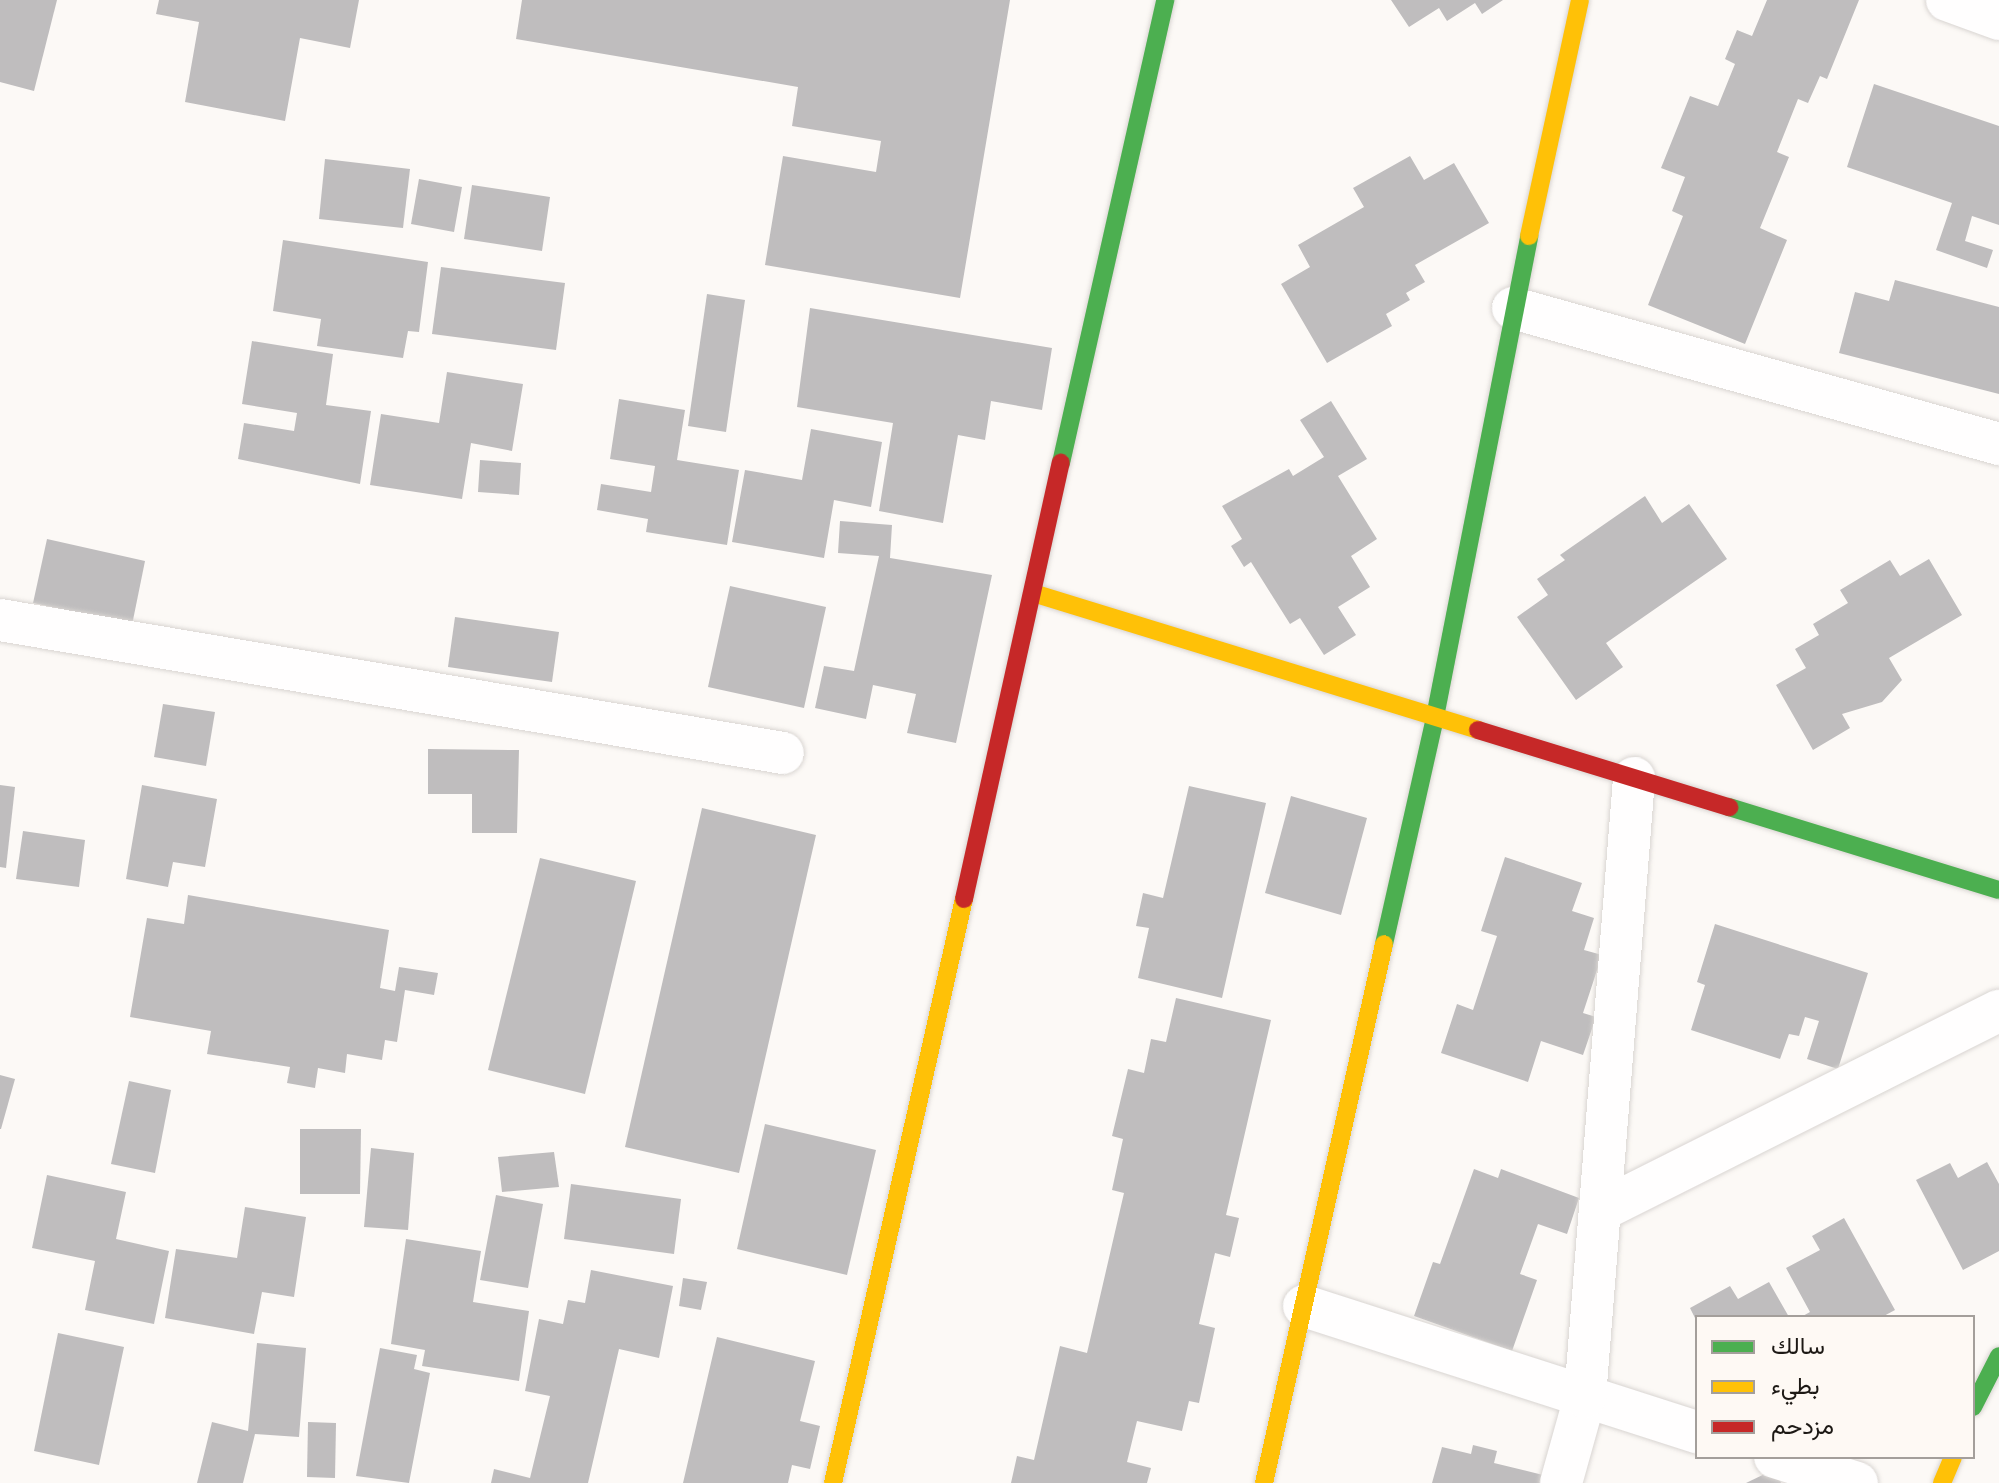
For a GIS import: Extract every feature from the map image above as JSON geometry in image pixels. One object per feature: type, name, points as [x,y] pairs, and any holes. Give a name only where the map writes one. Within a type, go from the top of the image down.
[{"type":"street","points":[[833,1483],[1165,0]]},
{"type":"street","points":[[1264,1483],[1435,717],[1513,308],[1580,0]]},
{"type":"street","points":[[1947,0],[1999,19]]},
{"type":"street","points":[[1513,308],[1999,444]]},
{"type":"street","points":[[1033,593],[1999,890]]},
{"type":"street","points":[[0,620],[783,753]]},
{"type":"street","points":[[1561,1483],[1585,1397],[1634,778]]},
{"type":"street","points":[[1601,1210],[1999,1011]]},
{"type":"street","points":[[1304,1306],[1695,1431]]},
{"type":"street","points":[[1975,1403],[1999,1356]]},
{"type":"street","points":[[1781,1459],[1857,1483]]},
{"type":"street","points":[[1942,1483],[1952,1459]]},
{"type":"building","points":[[0,0],[57,0],[34,91],[0,82]]},
{"type":"building","points":[[159,0],[359,0],[350,48],[300,38],[285,121],[185,102],[199,22],[156,14]]},
{"type":"building","points":[[522,0],[1010,0],[960,298],[765,265],[783,156],[876,172],[881,141],[792,126],[798,87],[516,39]]},
{"type":"building","points":[[1391,0],[1503,0],[1482,14],[1475,3],[1447,21],[1439,8],[1409,27]]},
{"type":"building","points":[[1767,0],[1859,0],[1827,79],[1820,76],[1808,103],[1798,99],[1777,152],[1789,157],[1760,228],[1787,240],[1745,344],[1648,305],[1683,216],[1672,211],[1685,177],[1661,168],[1690,96],[1718,106],[1735,64],[1725,59],[1737,30],[1752,36]]},
{"type":"building","points":[[1874,84],[1999,126],[1999,225],[1972,216],[1965,241],[1993,250],[1987,268],[1936,250],[1952,203],[1847,167]]},
{"type":"building","points":[[1410,156],[1424,180],[1454,163],[1489,223],[1415,265],[1425,282],[1406,293],[1410,300],[1386,314],[1392,326],[1327,363],[1281,284],[1310,267],[1298,245],[1364,207],[1353,188]]},
{"type":"building","points":[[325,159],[410,169],[403,228],[319,219]]},
{"type":"building","points":[[419,179],[462,187],[454,232],[411,224]]},
{"type":"building","points":[[472,185],[550,197],[542,251],[464,239]]},
{"type":"building","points":[[283,240],[428,262],[419,332],[408,331],[403,358],[317,346],[321,319],[273,311]]},
{"type":"building","points":[[441,267],[565,283],[556,350],[432,334]]},
{"type":"building","points":[[1895,280],[1999,307],[1999,394],[1839,353],[1855,292],[1889,301]]},
{"type":"building","points":[[707,294],[745,300],[726,432],[688,426]]},
{"type":"building","points":[[810,308],[1052,348],[1042,410],[991,401],[985,440],[958,435],[943,523],[879,511],[893,423],[797,407]]},
{"type":"building","points":[[252,341],[333,354],[326,405],[371,411],[360,484],[238,459],[244,423],[294,431],[297,413],[242,404]]},
{"type":"building","points":[[447,372],[523,384],[512,451],[471,443],[462,499],[370,485],[381,414],[439,423]]},
{"type":"building","points":[[619,399],[685,410],[677,460],[739,470],[727,545],[646,532],[648,519],[597,510],[601,484],[651,492],[655,466],[610,459]]},
{"type":"building","points":[[1331,401],[1367,459],[1338,476],[1377,539],[1351,556],[1370,587],[1338,607],[1356,635],[1324,655],[1300,618],[1290,624],[1251,562],[1244,567],[1231,546],[1242,539],[1222,506],[1289,469],[1293,476],[1324,457],[1300,420]]},
{"type":"building","points":[[811,429],[882,442],[871,507],[834,500],[824,558],[732,542],[745,470],[802,480]]},
{"type":"building","points":[[480,460],[521,463],[519,495],[478,492]]},
{"type":"building","points":[[1645,496],[1662,523],[1689,504],[1727,559],[1606,643],[1623,667],[1576,700],[1517,617],[1548,595],[1537,579],[1565,560],[1560,555]]},
{"type":"building","points":[[840,521],[892,525],[890,558],[992,575],[956,743],[907,733],[916,694],[873,685],[866,719],[815,708],[824,666],[854,671],[879,556],[838,553]]},
{"type":"building","points":[[47,539],[145,561],[132,625],[33,603]]},
{"type":"building","points":[[1929,559],[1962,615],[1889,658],[1902,680],[1882,702],[1842,714],[1850,728],[1813,750],[1776,685],[1806,668],[1795,649],[1819,635],[1813,624],[1848,603],[1840,590],[1890,560],[1900,576]]},
{"type":"building","points":[[730,586],[826,607],[804,708],[708,687]]},
{"type":"building","points":[[455,617],[559,632],[552,682],[448,667]]},
{"type":"building","points":[[163,704],[215,712],[206,766],[154,757]]},
{"type":"building","points":[[428,749],[519,750],[517,833],[472,833],[472,794],[428,794]]},
{"type":"building","points":[[0,785],[15,787],[6,868],[0,867]]},
{"type":"building","points":[[142,785],[217,799],[205,867],[173,862],[168,887],[126,879]]},
{"type":"building","points":[[1189,786],[1266,803],[1222,998],[1138,978],[1149,928],[1136,926],[1143,893],[1163,898]]},
{"type":"building","points":[[1291,796],[1367,818],[1341,915],[1265,893]]},
{"type":"building","points":[[702,808],[816,835],[739,1173],[625,1147]]},
{"type":"building","points":[[23,831],[85,840],[79,887],[16,879]]},
{"type":"building","points":[[1505,857],[1582,883],[1572,911],[1594,918],[1584,950],[1602,955],[1583,1013],[1596,1017],[1583,1055],[1541,1041],[1528,1082],[1441,1053],[1457,1004],[1473,1010],[1497,936],[1481,931]]},
{"type":"building","points":[[540,858],[636,881],[585,1094],[488,1070]]},
{"type":"building","points":[[188,895],[389,930],[380,988],[395,991],[399,967],[438,973],[434,995],[405,990],[397,1042],[385,1040],[382,1060],[347,1054],[345,1073],[318,1068],[315,1088],[287,1083],[290,1067],[207,1054],[211,1031],[130,1017],[147,918],[184,924]]},
{"type":"building","points":[[1715,924],[1868,973],[1838,1069],[1807,1059],[1819,1021],[1805,1017],[1799,1036],[1789,1034],[1780,1059],[1691,1030],[1705,985],[1697,982]]},
{"type":"building","points":[[1176,998],[1271,1020],[1226,1215],[1239,1218],[1230,1257],[1215,1253],[1199,1324],[1215,1328],[1199,1403],[1189,1401],[1182,1431],[1137,1421],[1127,1462],[1151,1468],[1147,1483],[1011,1483],[1017,1456],[1034,1460],[1060,1346],[1087,1353],[1124,1193],[1112,1190],[1123,1139],[1112,1136],[1128,1069],[1144,1073],[1151,1039],[1166,1042]]},
{"type":"building","points":[[0,1075],[15,1079],[1,1129],[0,1129]]},
{"type":"building","points":[[129,1081],[171,1090],[155,1173],[111,1164]]},
{"type":"building","points":[[765,1124],[876,1150],[847,1275],[737,1249]]},
{"type":"building","points":[[300,1129],[361,1129],[360,1194],[300,1194]]},
{"type":"building","points":[[371,1148],[414,1153],[408,1230],[364,1227]]},
{"type":"building","points":[[554,1152],[559,1187],[502,1192],[498,1157]]},
{"type":"building","points":[[1987,1162],[1999,1184],[1999,1251],[1963,1270],[1916,1180],[1950,1163],[1958,1178]]},
{"type":"building","points":[[1474,1169],[1498,1178],[1501,1169],[1579,1198],[1567,1234],[1538,1224],[1520,1274],[1537,1280],[1512,1351],[1414,1316],[1433,1262],[1440,1264]]},
{"type":"building","points":[[47,1175],[126,1192],[116,1239],[169,1251],[154,1324],[85,1310],[95,1261],[32,1248]]},
{"type":"building","points":[[571,1184],[681,1199],[674,1254],[564,1239]]},
{"type":"building","points":[[496,1195],[543,1204],[528,1288],[480,1280]]},
{"type":"building","points":[[245,1207],[306,1217],[294,1297],[262,1292],[254,1334],[165,1318],[176,1249],[237,1258]]},
{"type":"building","points":[[1844,1218],[1895,1310],[1886,1315],[1805,1315],[1810,1312],[1786,1268],[1820,1250],[1812,1236]]},
{"type":"building","points":[[406,1239],[481,1251],[473,1302],[529,1311],[519,1381],[422,1366],[425,1350],[391,1344]]},
{"type":"building","points":[[591,1270],[673,1286],[659,1358],[619,1349],[588,1483],[491,1483],[494,1469],[530,1478],[550,1396],[525,1391],[539,1319],[563,1324],[568,1300],[585,1303]]},
{"type":"building","points":[[683,1278],[707,1282],[701,1310],[679,1306]]},
{"type":"building","points":[[1769,1282],[1788,1315],[1695,1315],[1695,1318],[1690,1308],[1730,1286],[1738,1299]]},
{"type":"building","points":[[58,1333],[124,1347],[99,1465],[34,1451]]},
{"type":"building","points":[[717,1337],[815,1361],[800,1421],[820,1426],[810,1469],[792,1465],[788,1483],[683,1483]]},
{"type":"building","points":[[257,1343],[306,1348],[299,1437],[255,1434],[243,1483],[197,1483],[212,1422],[248,1431]]},
{"type":"building","points":[[380,1348],[417,1355],[414,1369],[430,1373],[409,1483],[356,1476]]},
{"type":"building","points":[[308,1422],[336,1423],[335,1478],[307,1477]]},
{"type":"building","points":[[1473,1445],[1497,1451],[1494,1463],[1543,1475],[1542,1483],[1432,1483],[1442,1447],[1471,1454]]},
{"type":"building","points":[[1775,1469],[1781,1483],[1746,1483]]},
{"type":"traffic: fast","points":[[1061,463],[1165,0]]},
{"type":"traffic: fast","points":[[1384,944],[1435,717],[1529,236]]},
{"type":"traffic: fast","points":[[1729,807],[1999,890]]},
{"type":"traffic: fast","points":[[1975,1403],[1999,1356]]},
{"type":"traffic: slow","points":[[1529,236],[1580,0]]},
{"type":"traffic: slow","points":[[1033,593],[1478,730]]},
{"type":"traffic: slow","points":[[833,1483],[964,899]]},
{"type":"traffic: slow","points":[[1264,1483],[1384,944]]},
{"type":"traffic: slow","points":[[1942,1483],[1952,1459]]},
{"type":"traffic: jam","points":[[964,899],[1061,463]]},
{"type":"traffic: jam","points":[[1478,730],[1729,807]]}]
